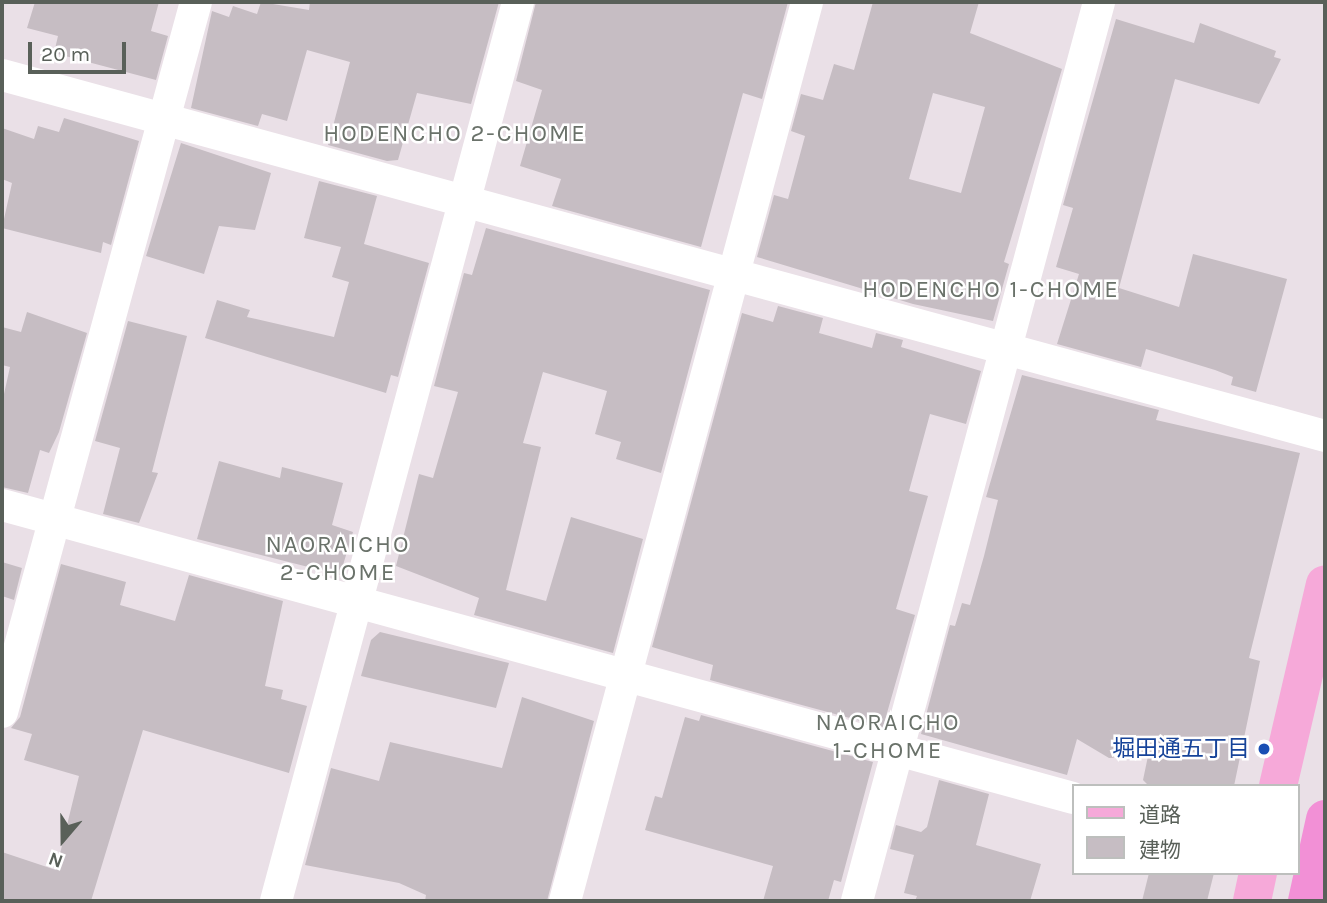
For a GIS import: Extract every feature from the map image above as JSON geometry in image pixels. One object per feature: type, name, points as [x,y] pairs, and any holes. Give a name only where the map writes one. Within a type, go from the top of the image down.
[{"type":"highway","points":[[1307,901],[1325,820]]},
{"type":"main road","points":[[1278,784],[1325,584]]},
{"type":"main road","points":[[1252,901],[1258,875]]},
{"type":"street","points":[[2,712],[195,2]]},
{"type":"street","points":[[276,901],[518,2]]},
{"type":"street","points":[[565,901],[807,2]]},
{"type":"street","points":[[857,901],[1008,349],[1099,2]]},
{"type":"street","points":[[2,75],[1325,436]]},
{"type":"street","points":[[2,505],[1072,798]]},
{"type":"building","points":[[35,2],[159,2],[151,31],[168,36],[156,80],[54,53],[58,36],[27,28]]},
{"type":"building","points":[[261,2],[309,10],[310,2],[499,2],[471,104],[417,93],[398,160],[387,161],[328,145],[350,62],[307,50],[287,121],[262,114],[258,126],[191,108],[212,11],[229,17],[233,6],[257,14]]},
{"type":"building","points":[[536,2],[788,2],[762,99],[743,93],[701,247],[552,206],[561,179],[520,166],[542,90],[516,81]]},
{"type":"building","points":[[873,2],[979,2],[970,33],[1062,69],[1004,262],[1009,264],[993,321],[913,304],[757,257],[774,195],[788,199],[805,136],[791,131],[801,94],[823,100],[834,64],[854,70]],"holes":[[[933,93],[985,107],[961,193],[909,179]]]},
{"type":"building","points":[[1116,19],[1194,43],[1200,23],[1276,51],[1274,57],[1281,59],[1259,104],[1175,79],[1119,288],[1179,307],[1193,254],[1287,279],[1256,392],[1231,385],[1233,377],[1146,349],[1141,367],[1057,344],[1079,274],[1056,267],[1073,208],[1063,205]]},
{"type":"building","points":[[64,118],[139,141],[111,245],[103,242],[101,253],[2,228],[12,183],[2,179],[2,128],[34,139],[38,126],[59,132]]},
{"type":"building","points":[[181,143],[271,173],[255,230],[219,226],[204,274],[146,256]]},
{"type":"building","points":[[319,181],[377,196],[364,244],[429,263],[398,377],[391,375],[386,393],[205,338],[217,300],[250,310],[247,317],[334,337],[349,282],[332,277],[341,247],[304,238]]},
{"type":"building","points":[[486,228],[710,290],[661,473],[616,459],[621,442],[595,434],[607,391],[543,372],[523,443],[541,447],[506,590],[546,601],[571,517],[643,539],[613,653],[474,615],[479,598],[396,566],[419,474],[433,478],[458,392],[434,386],[464,273],[472,275]]},
{"type":"building","points":[[778,306],[823,318],[819,333],[872,348],[876,333],[903,340],[901,347],[981,371],[966,424],[930,414],[909,491],[928,496],[896,609],[915,615],[883,727],[710,680],[713,665],[652,647],[742,313],[773,322]]},
{"type":"building","points":[[27,312],[87,333],[59,432],[49,453],[40,450],[28,493],[2,487],[2,403],[10,367],[2,365],[2,327],[21,332]]},
{"type":"building","points":[[128,321],[187,336],[152,472],[158,473],[139,523],[103,514],[120,448],[95,441]]},
{"type":"building","points":[[1022,375],[1159,410],[1156,420],[1300,453],[1249,658],[1260,661],[1234,784],[1147,784],[1143,780],[1148,756],[1109,758],[1077,739],[1067,775],[921,734],[950,625],[955,626],[962,603],[970,605],[984,556],[998,500],[986,497]]},
{"type":"building","points":[[219,461],[280,478],[282,467],[343,483],[332,525],[353,532],[340,575],[197,539]]},
{"type":"building","points":[[2,562],[22,568],[14,600],[2,596]]},
{"type":"building","points":[[61,564],[126,582],[120,605],[175,621],[189,575],[283,601],[265,686],[283,690],[281,699],[307,706],[289,773],[143,730],[91,901],[2,901],[2,852],[56,870],[79,776],[24,760],[32,734],[11,728],[20,717]]},
{"type":"building","points":[[380,632],[509,663],[496,708],[361,676],[371,640]]},
{"type":"building","points":[[522,697],[594,721],[547,901],[425,901],[426,895],[399,883],[305,865],[331,768],[379,781],[390,742],[502,768]]},
{"type":"building","points":[[701,715],[873,762],[841,882],[834,880],[828,901],[763,901],[773,866],[645,830],[655,796],[662,798],[685,717],[699,721]]},
{"type":"building","points":[[939,780],[989,794],[976,845],[1041,864],[1030,901],[915,901],[917,896],[904,893],[914,855],[890,849],[896,825],[921,832],[927,827]]},
{"type":"building","points":[[1148,875],[1214,875],[1207,901],[1142,901]]},
{"type":"place","name":"堀田通五丁目","points":[[1264,749]]},
{"type":"district","name":"HODENCHO 2-CHOME","points":[[455,134]]},
{"type":"district","name":"HODENCHO 1-CHOME","points":[[991,290]]},
{"type":"district","name":"NAORAICHO 2-CHOME","points":[[338,559]]},
{"type":"district","name":"NAORAICHO 1-CHOME","points":[[888,737]]}]
